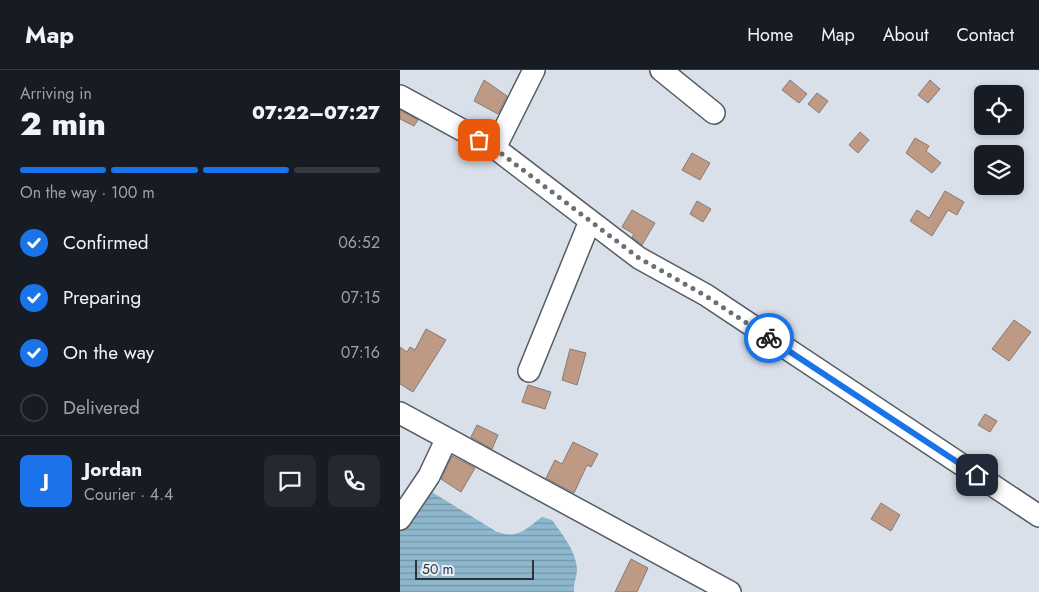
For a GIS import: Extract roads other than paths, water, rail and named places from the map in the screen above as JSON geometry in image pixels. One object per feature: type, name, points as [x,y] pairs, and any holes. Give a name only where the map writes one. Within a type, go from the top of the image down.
[{"type":"street","points":[[494,148],[534,70]]},
{"type":"street","points":[[661,70],[714,113]]},
{"type":"street","points":[[400,96],[494,148],[639,258],[706,296],[1039,516]]},
{"type":"street","points":[[529,372],[590,221]]},
{"type":"street","points":[[400,413],[446,440],[730,592]]},
{"type":"street","points":[[400,519],[429,476],[446,440]]},
{"type":"water","points":[[427,489],[497,532],[505,534],[521,532],[542,517],[552,520],[568,543],[576,562],[574,592],[400,592],[400,525]]}]
